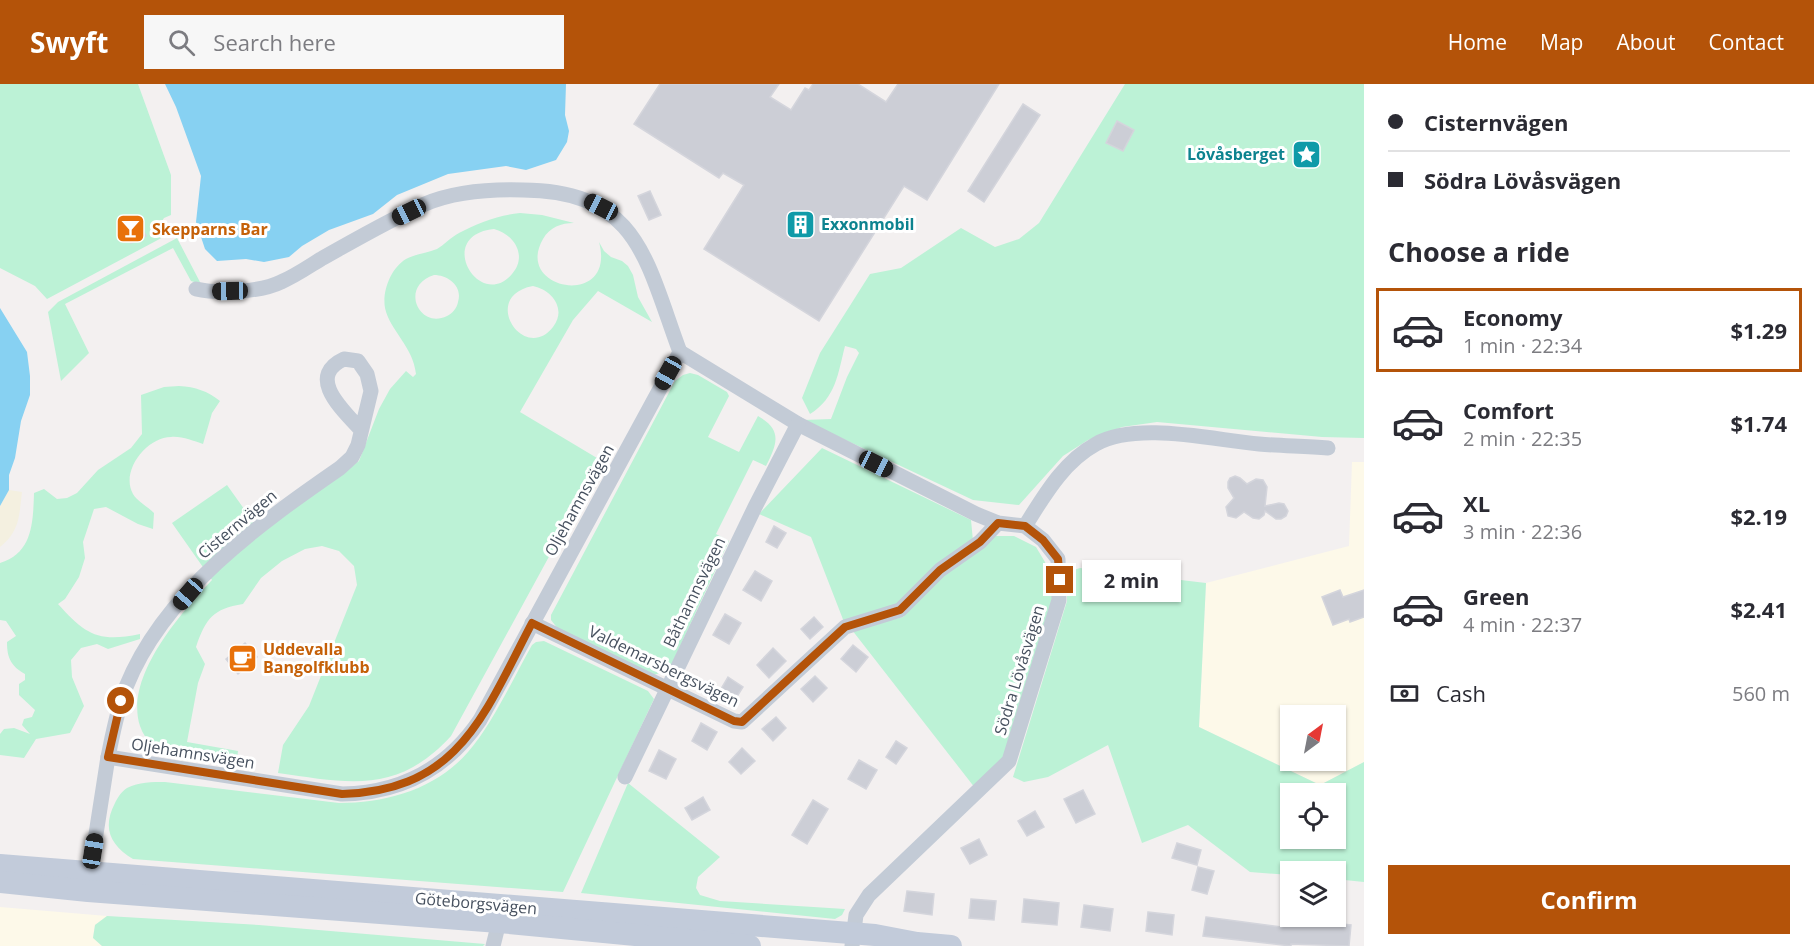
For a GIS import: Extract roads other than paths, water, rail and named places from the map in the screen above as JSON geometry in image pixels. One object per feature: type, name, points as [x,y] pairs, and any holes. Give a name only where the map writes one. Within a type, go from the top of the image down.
[{"type":"main road","name":"Göteborgsvägen","points":[[0,866],[89,881],[750,946]]},
{"type":"main road","name":"Göteborgsvägen","points":[[0,882],[89,881],[844,940],[875,936],[917,944],[951,946]]},
{"type":"street","points":[[196,288],[207,291],[230,291],[280,283],[374,229],[443,198],[505,189],[558,193],[587,200],[613,215],[626,226],[636,240],[680,352],[798,424],[998,523],[1025,526],[1059,476],[1082,453],[1111,437],[1142,432],[1260,444],[1328,448]]},
{"type":"street","name":"Oljehamnsvägen","points":[[89,881],[108,757],[342,794],[361,794],[422,776],[463,743],[480,720],[680,352]]},
{"type":"street","name":"Båthamnsvägen","points":[[625,777],[755,507],[798,424]]},
{"type":"street","name":"Cisternvägen","points":[[108,757],[116,718],[127,685],[145,649],[165,622],[203,578],[257,527],[352,457],[358,445],[361,430]]},
{"type":"street","name":"Valdemarsbergsvägen","points":[[532,623],[667,690],[734,721],[742,722],[845,627],[900,610],[940,570],[980,542],[998,523]]},
{"type":"street","name":"Södra Lövåsvägen","points":[[844,940],[869,895],[1009,761],[1059,600],[1058,559],[1043,540],[1025,526]]},
{"type":"street","points":[[493,946],[500,922]]},
{"type":"water","points":[[165,84],[566,84],[565,115],[569,131],[567,142],[556,160],[526,170],[506,166],[448,174],[397,195],[373,214],[329,230],[302,246],[289,257],[264,262],[246,259],[217,261],[205,249],[196,222],[201,176],[176,107]]},
{"type":"water","points":[[0,308],[27,352],[30,395],[21,421],[15,458],[9,475],[9,490],[0,506]]},
{"type":"place","name":"Lövåsberget","points":[[1306,154]]},
{"type":"place","name":"Exxonmobil","points":[[800,224]]},
{"type":"place","name":"Skepparns Bar","points":[[131,229]]},
{"type":"place","name":"Uddevalla Bangolfklubb","points":[[242,658]]}]
